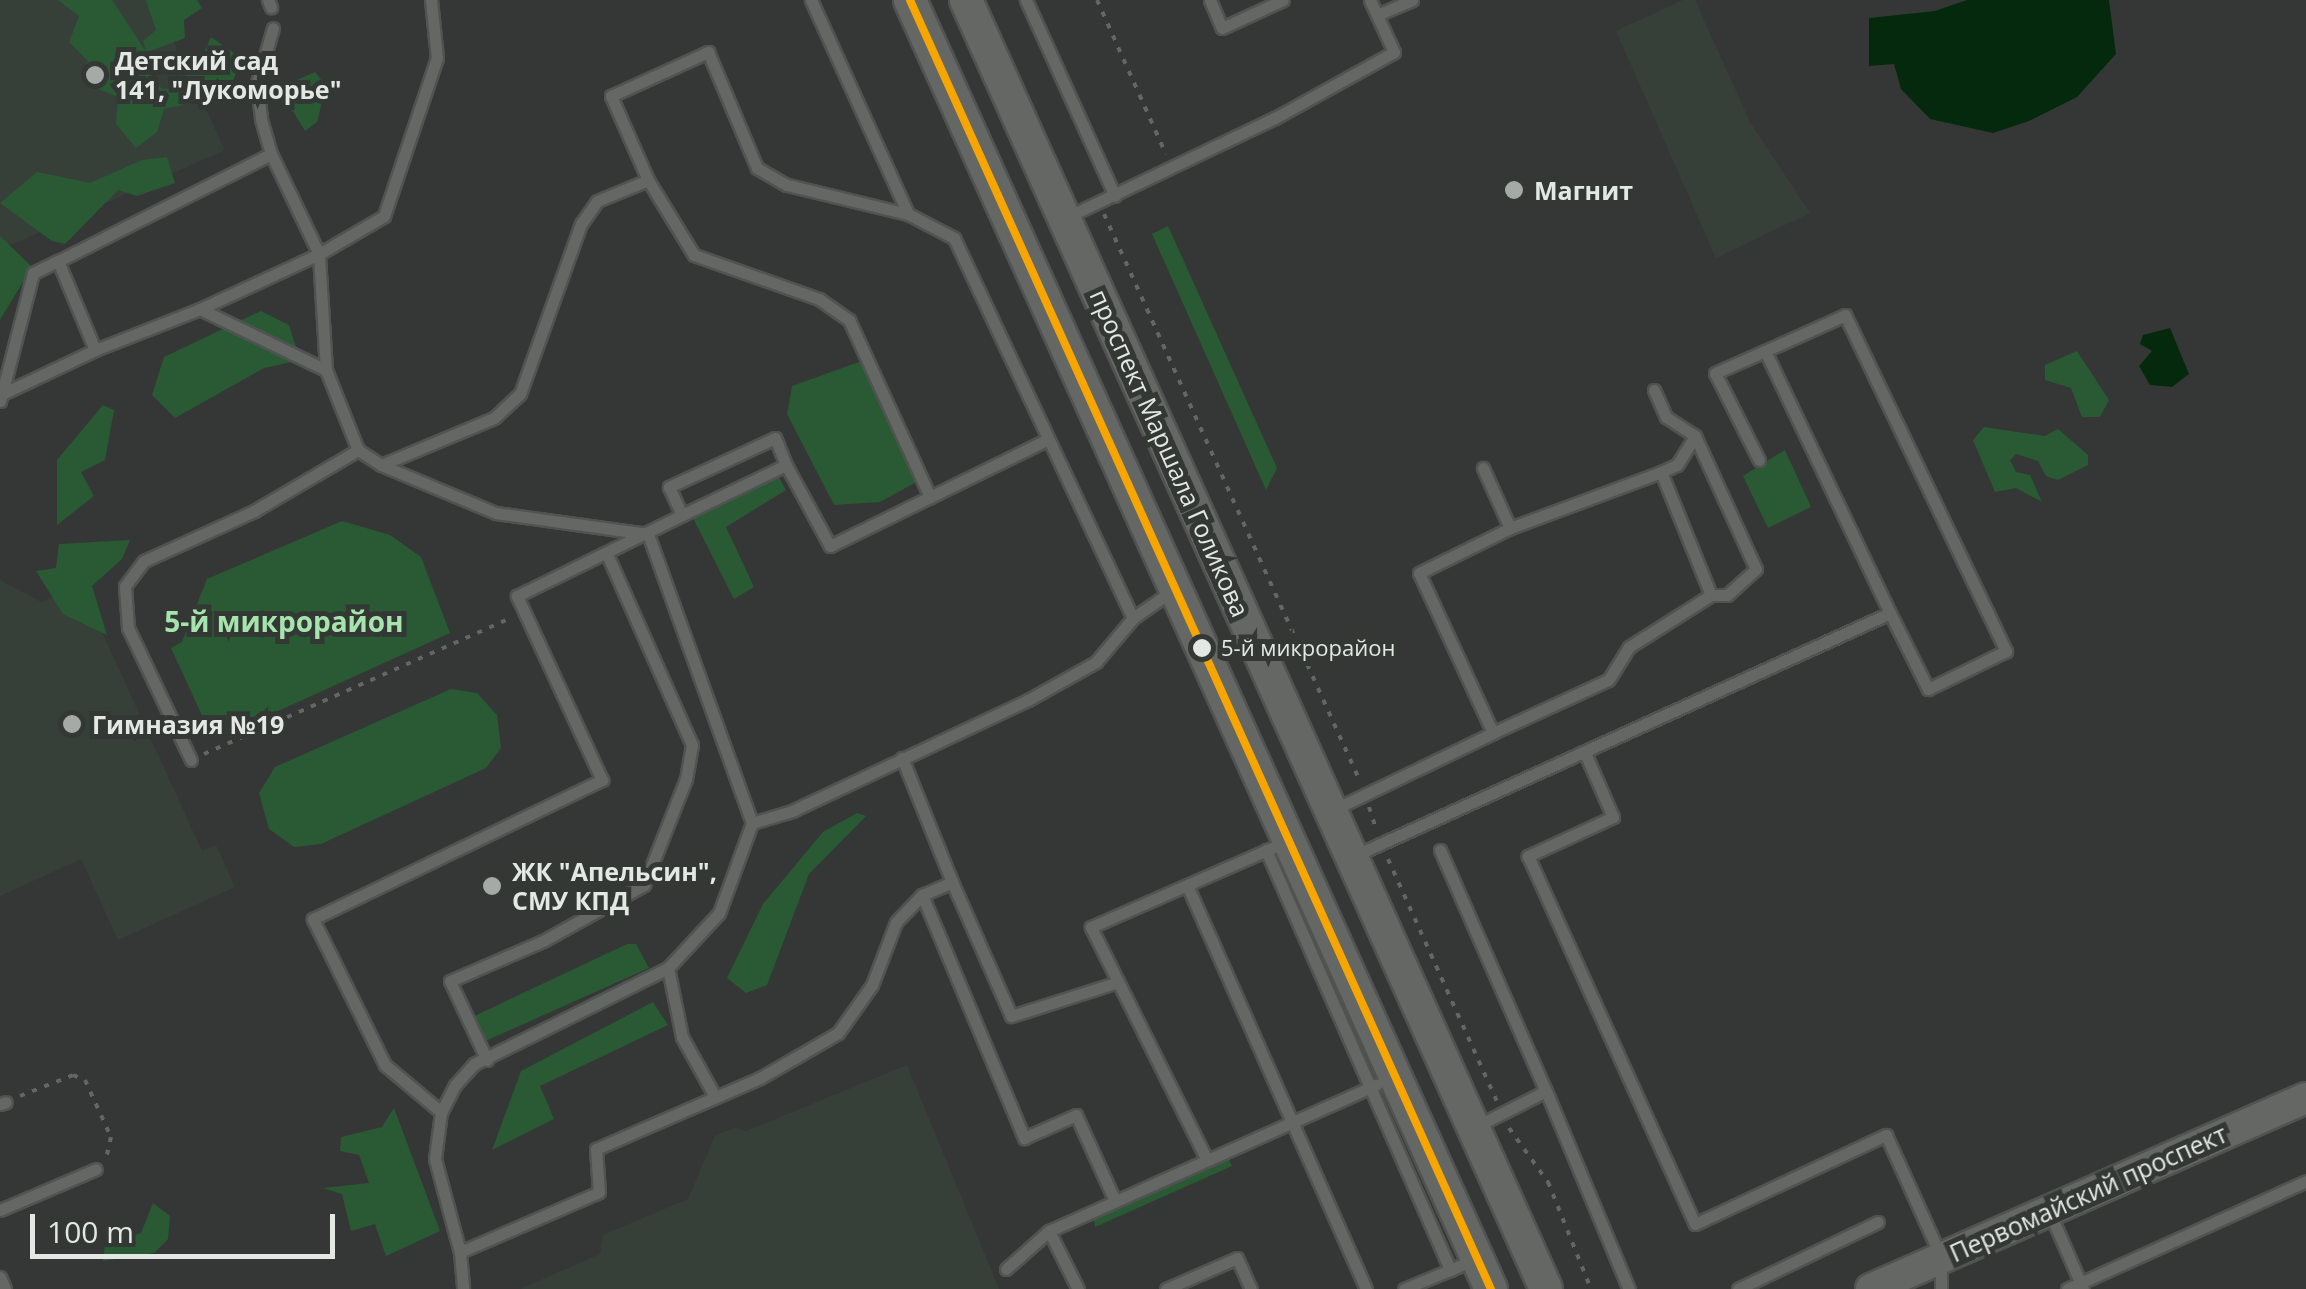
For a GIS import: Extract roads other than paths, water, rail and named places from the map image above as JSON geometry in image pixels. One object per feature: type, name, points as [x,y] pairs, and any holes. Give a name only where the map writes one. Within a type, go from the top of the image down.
[{"type":"main road","name":"проспект Маршала Голикова","points":[[910,0],[1176,589],[1278,846],[1464,1264],[1492,1289]]},
{"type":"main road","name":"проспект Маршала Голикова","points":[[966,0],[1331,811],[1366,850],[1488,1120],[1546,1289]]},
{"type":"street","name":"Первомайский проспект","points":[[1871,1289],[2306,1098]]},
{"type":"lane","points":[[1,398],[95,350],[319,254],[384,216],[437,58],[430,0]]},
{"type":"lane","points":[[811,0],[908,214]]},
{"type":"lane","points":[[1026,0],[1115,196]]},
{"type":"lane","points":[[1210,0],[1222,28],[1283,0]]},
{"type":"lane","points":[[1064,218],[1115,196],[1170,162],[1275,118],[1394,52],[1370,0]]},
{"type":"lane","points":[[1377,16],[1412,0]]},
{"type":"lane","points":[[273,28],[257,83],[270,154],[319,254],[326,370],[358,450],[380,465],[496,513],[648,534]]},
{"type":"lane","points":[[930,497],[849,320],[819,299],[694,255],[648,180],[611,96],[708,52],[757,168],[787,184],[908,214],[954,238],[1133,618]]},
{"type":"lane","points":[[1,398],[33,273],[270,154]]},
{"type":"lane","points":[[380,465],[494,418],[520,394],[581,224],[597,201],[648,180]]},
{"type":"lane","points":[[58,262],[95,350]]},
{"type":"lane","points":[[200,308],[326,370]]},
{"type":"lane","points":[[1759,460],[1715,374],[1765,351],[1845,316],[2006,651],[1928,689],[1765,351]]},
{"type":"lane","points":[[1331,811],[1608,680],[1629,647],[1711,595],[1736,590],[1756,569],[1695,436],[1666,418],[1654,390]]},
{"type":"lane","points":[[1493,733],[1418,573],[1510,528],[1677,464],[1695,436]]},
{"type":"lane","points":[[682,514],[668,486],[774,438],[830,546],[1046,440]]},
{"type":"lane","points":[[191,760],[128,628],[125,586],[144,561],[254,511],[358,450]]},
{"type":"lane","points":[[441,1112],[385,1065],[313,918],[602,780],[517,596],[608,556],[682,514],[786,465]]},
{"type":"lane","points":[[1483,468],[1510,528]]},
{"type":"lane","points":[[1660,472],[1711,595]]},
{"type":"lane","points":[[463,1289],[460,1252],[434,1158],[441,1112],[455,1084],[487,1060],[668,968],[718,913],[752,823],[648,534]]},
{"type":"lane","points":[[487,1060],[450,980],[543,941],[644,885],[686,779],[692,746],[608,556]]},
{"type":"lane","points":[[752,823],[902,758],[1096,662],[1133,618],[1176,589]]},
{"type":"lane","points":[[1366,850],[1890,613]]},
{"type":"lane","points":[[1584,753],[1613,817],[1528,856],[1694,1224],[1886,1135],[1941,1257],[1940,1289]]},
{"type":"lane","points":[[902,758],[1012,1016],[1115,983]]},
{"type":"lane","points":[[1206,1158],[1115,983],[1092,926],[1278,846]]},
{"type":"lane","points":[[1440,850],[1628,1289]]},
{"type":"lane","points":[[460,1252],[598,1192],[596,1149],[713,1093],[760,1078],[838,1033],[872,985],[896,922],[922,895],[952,882]]},
{"type":"lane","points":[[1187,885],[1366,1289]]},
{"type":"lane","points":[[922,895],[1024,1138],[1076,1116],[1115,1201]]},
{"type":"lane","points":[[668,968],[682,1038],[713,1093]]},
{"type":"lane","points":[[1006,1269],[1049,1231],[1384,1081]]},
{"type":"lane","points":[[1488,1120],[1546,1092]]},
{"type":"lane","points":[[0,1210],[96,1169]]},
{"type":"lane","points":[[2067,1289],[2082,1286],[2306,1182]]},
{"type":"lane","points":[[2049,1211],[2082,1286]]},
{"type":"lane","points":[[1738,1289],[1878,1222]]},
{"type":"lane","points":[[1049,1231],[1078,1289]]},
{"type":"lane","points":[[1166,1289],[1237,1258],[1251,1289]]},
{"type":"lane","points":[[1404,1289],[1464,1264]]},
{"type":"lane","points":[[0,1277],[5,1289]]},
{"type":"place","name":"Детский сад 141, \"Лукоморье\"","points":[[95,75]]},
{"type":"place","name":"Магнит","points":[[1514,190]]},
{"type":"place","name":"5-й микрорайон","points":[[1202,648]]},
{"type":"place","name":"Гимназия №19","points":[[72,724]]},
{"type":"place","name":"ЖК \"Апельсин\", СМУ КПД","points":[[492,886]]},
{"type":"district","name":"5-й микрорайон","points":[[284,621]]}]
